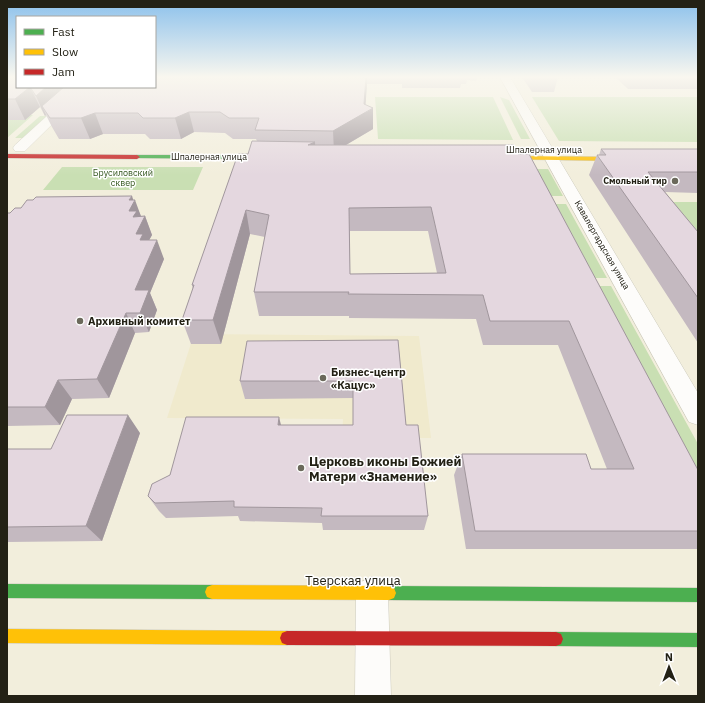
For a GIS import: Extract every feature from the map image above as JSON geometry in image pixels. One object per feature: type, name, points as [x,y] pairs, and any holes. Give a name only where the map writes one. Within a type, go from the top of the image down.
[{"type":"street","points":[[7,166],[62,110]]},
{"type":"street","name":"Кавалергардская улица","points":[[524,110],[698,414]]},
{"type":"street","name":"Шпалерная улица","points":[[7,148],[19,152],[278,157]]},
{"type":"street","name":"Шпалерная улица","points":[[7,156],[19,152],[273,148]]},
{"type":"street","name":"Шпалерная улица","points":[[500,150],[637,159]]},
{"type":"street","name":"Шпалерная улица","points":[[489,158],[627,150]]},
{"type":"street","points":[[7,152],[19,152]]},
{"type":"street","name":"Тверская улица","points":[[7,591],[698,595]]},
{"type":"street","points":[[372,593],[373,696]]},
{"type":"street","points":[[7,636],[698,640]]},
{"type":"shaded area","name":"Бизнес-центр «Кацус»","points":[[194,334],[419,336],[431,438],[342,438],[343,419],[167,418]]},
{"type":"green space","points":[[376,110],[499,110],[513,140],[378,139]]},
{"type":"green space","points":[[506,110],[514,110],[530,139],[521,139]]},
{"type":"green space","points":[[540,110],[698,110],[698,142],[559,141]]},
{"type":"green space","points":[[7,115],[33,115],[7,138]]},
{"type":"green space","points":[[40,116],[49,116],[25,138],[15,138]]},
{"type":"green space","name":"Брусиловский сквер","points":[[62,167],[203,167],[193,190],[43,190]]},
{"type":"green space","points":[[531,169],[548,169],[563,196],[545,196]]},
{"type":"green space","points":[[645,202],[698,202],[698,271]]},
{"type":"green space","points":[[549,204],[566,204],[607,278],[586,278]]},
{"type":"green space","points":[[590,286],[611,286],[698,444],[698,501]]},
{"type":"building","points":[[45,110],[370,110],[333,131],[255,130],[259,118],[229,118],[220,112],[189,112],[175,118],[143,118],[138,113],[95,113],[81,118],[50,118]]},
{"type":"building","points":[[252,141],[315,142],[308,145],[514,145],[518,154],[529,154],[698,470],[698,531],[475,531],[462,454],[586,454],[591,469],[634,469],[569,321],[490,321],[483,295],[348,294],[349,292],[254,292],[269,215],[246,210],[213,320],[182,320],[194,285],[192,285],[238,154],[248,154]],"holes":[[[431,207],[446,273],[350,274],[349,208]]]},
{"type":"building","points":[[601,149],[698,149],[698,172],[648,172],[698,232],[698,298],[597,155],[606,155]]},
{"type":"building","name":"Архивный комитет","points":[[132,196],[129,200],[135,200],[129,211],[137,211],[133,217],[145,216],[136,234],[143,234],[140,240],[157,240],[135,290],[149,290],[140,313],[126,313],[97,379],[58,380],[45,407],[7,407],[7,213],[10,213],[15,208],[21,208],[27,200],[33,200],[36,197]]},
{"type":"building","points":[[398,340],[406,425],[418,425],[428,516],[321,516],[322,508],[234,507],[234,501],[155,503],[148,496],[152,484],[170,475],[186,417],[279,417],[278,425],[353,425],[353,381],[240,381],[247,341]]},
{"type":"building","points":[[67,415],[128,415],[86,526],[7,527],[7,449],[51,449]]},
{"type":"traffic: fast","points":[[137,157],[267,157]]},
{"type":"traffic: fast","points":[[7,591],[212,592]]},
{"type":"traffic: fast","points":[[389,593],[698,595]]},
{"type":"traffic: fast","points":[[556,639],[698,640]]},
{"type":"traffic: slow","points":[[501,158],[625,159]]},
{"type":"traffic: slow","points":[[212,592],[389,593]]},
{"type":"traffic: slow","points":[[7,636],[287,638]]},
{"type":"traffic: jam","points":[[7,156],[137,157]]},
{"type":"traffic: jam","points":[[287,638],[556,639]]},
{"type":"place","name":"Смольный тир","points":[[675,181]]},
{"type":"place","name":"Архивный комитет","points":[[80,321]]},
{"type":"place","name":"Бизнес-центр «Кацус»","points":[[323,378]]},
{"type":"place","name":"Церковь иконы Божией Матери «Знамение»","points":[[301,468]]}]
